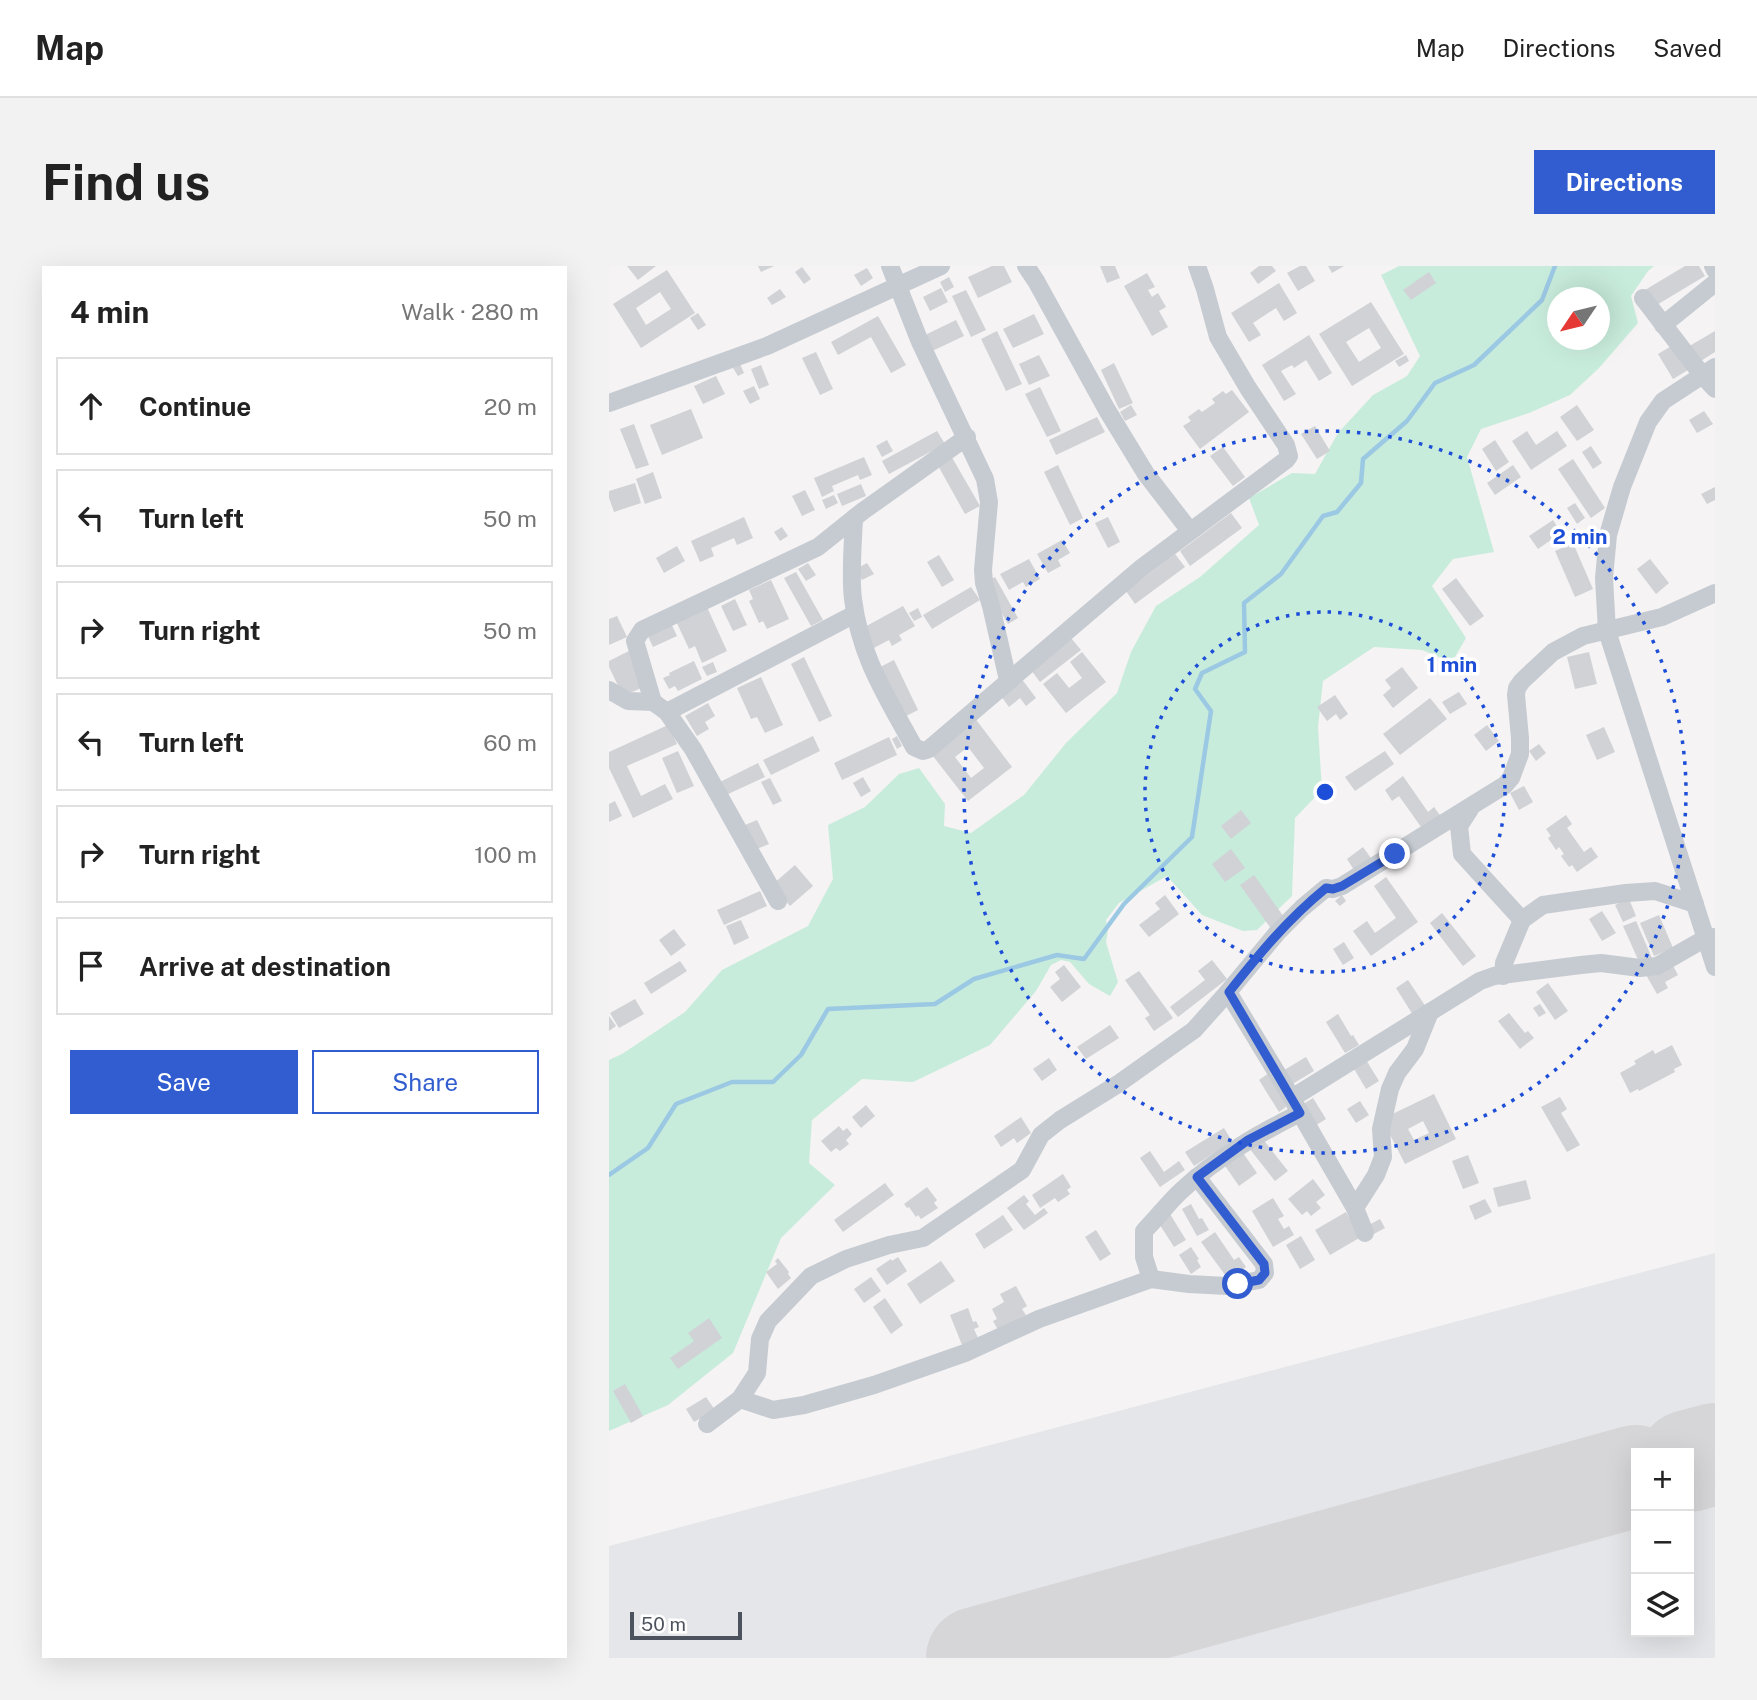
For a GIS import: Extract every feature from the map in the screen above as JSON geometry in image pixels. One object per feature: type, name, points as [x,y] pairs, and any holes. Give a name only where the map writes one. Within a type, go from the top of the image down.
[{"type":"street","points":[[890,266],[920,342],[985,479],[989,502],[984,583],[1008,680]]},
{"type":"street","points":[[609,403],[767,346],[941,266]]},
{"type":"street","points":[[1026,266],[1146,474],[1190,531]]},
{"type":"street","points":[[854,518],[852,597],[858,630],[877,682],[914,747],[923,751],[929,749],[1140,569],[1289,456],[1286,445],[1218,337],[1206,289],[1197,266]]},
{"type":"street","points":[[1663,325],[1715,283]]},
{"type":"street","points":[[1643,298],[1663,325],[1711,377],[1663,401],[1648,422],[1622,487],[1608,535],[1604,578],[1607,631],[1695,904],[1711,938],[1715,967]]},
{"type":"street","points":[[778,901],[693,749],[660,707],[635,641],[642,631],[818,547],[967,437]]},
{"type":"street","points":[[707,1424],[740,1399],[757,1373],[759,1339],[768,1321],[811,1276],[846,1259],[889,1245],[923,1238],[1006,1182],[1022,1170],[1041,1135],[1194,1030],[1277,933],[1301,908],[1326,888],[1342,886],[1505,785],[1520,754],[1517,688],[1553,652],[1583,636],[1662,617],[1715,593]]},
{"type":"street","points":[[609,690],[628,701],[660,707],[855,614]]},
{"type":"street","points":[[1472,806],[1459,826],[1462,854],[1522,920]]},
{"type":"street","points":[[1503,976],[1504,963],[1522,920],[1543,905],[1655,891],[1695,904]]},
{"type":"street","points":[[1151,1279],[1144,1256],[1144,1231],[1180,1192],[1296,1106],[1430,1012],[1480,981],[1494,976],[1601,963],[1640,968],[1657,966],[1711,938]]},
{"type":"street","points":[[1229,992],[1355,1208],[1365,1233]]},
{"type":"street","points":[[1355,1208],[1376,1175],[1383,1157],[1381,1129],[1390,1088],[1397,1073],[1415,1049],[1430,1012]]},
{"type":"street","points":[[740,1399],[773,1410],[804,1405],[874,1385],[965,1353],[1039,1319],[1151,1279],[1227,1286],[1259,1280],[1265,1273],[1264,1264],[1197,1177]]},
{"type":"shaded area","points":[[1715,1253],[1715,1658],[609,1658],[609,1546]]},
{"type":"green space","points":[[1399,266],[1654,266],[1631,296],[1638,323],[1599,368],[1570,395],[1529,413],[1481,429],[1467,457],[1494,552],[1453,559],[1432,586],[1466,638],[1452,662],[1422,650],[1374,647],[1323,681],[1318,727],[1322,790],[1295,818],[1292,896],[1257,930],[1243,931],[1202,915],[1167,876],[1119,903],[1106,920],[1106,942],[1118,982],[1110,996],[1089,984],[1070,962],[1061,960],[1051,965],[1036,991],[990,1045],[913,1082],[862,1079],[812,1120],[809,1163],[835,1185],[781,1238],[733,1353],[668,1405],[609,1431],[609,1060],[685,1012],[722,970],[808,926],[833,879],[828,825],[865,807],[899,774],[919,768],[945,804],[944,826],[971,833],[1024,795],[1066,743],[1117,693],[1131,652],[1156,606],[1200,577],[1259,525],[1249,498],[1292,473],[1315,474],[1338,433],[1373,395],[1407,376],[1420,356],[1381,275]]},
{"type":"building","points":[[627,266],[656,266],[638,280]]},
{"type":"building","points":[[758,266],[774,266],[761,272]]},
{"type":"building","points":[[992,266],[1004,266],[1012,282],[978,298],[968,277]]},
{"type":"building","points":[[1100,266],[1115,266],[1120,278],[1107,283]]},
{"type":"building","points":[[1259,266],[1272,266],[1276,271],[1258,284],[1250,273]]},
{"type":"building","points":[[1306,266],[1315,281],[1298,291],[1287,273]]},
{"type":"building","points":[[1328,266],[1344,266],[1332,273]]},
{"type":"building","points":[[1685,266],[1699,266],[1705,276],[1655,306],[1645,290]]},
{"type":"building","points":[[802,267],[811,279],[804,284],[795,272]]},
{"type":"building","points":[[867,268],[873,278],[861,286],[854,275]]},
{"type":"building","points":[[667,270],[695,313],[641,348],[613,304]],"holes":[[[660,292],[671,309],[646,325],[636,308]]]},
{"type":"building","points":[[1429,272],[1436,283],[1411,300],[1403,290]]},
{"type":"building","points":[[1147,273],[1155,287],[1148,290],[1152,297],[1158,293],[1166,307],[1159,311],[1168,327],[1152,336],[1124,286]]},
{"type":"building","points":[[949,277],[954,287],[945,292],[940,282]]},
{"type":"building","points":[[1279,283],[1297,313],[1284,321],[1276,308],[1253,323],[1261,335],[1249,342],[1231,313]]},
{"type":"building","points":[[941,288],[948,302],[930,311],[923,297]]},
{"type":"building","points":[[780,289],[786,297],[772,305],[767,298]]},
{"type":"building","points":[[966,290],[986,330],[971,337],[952,296]]},
{"type":"building","points":[[1371,302],[1404,354],[1352,386],[1319,334]],"holes":[[[1369,328],[1381,348],[1359,362],[1346,342]]]},
{"type":"building","points":[[698,313],[706,325],[698,330],[690,318]]},
{"type":"building","points":[[1034,314],[1044,334],[1013,348],[1003,329]]},
{"type":"building","points":[[878,316],[906,365],[891,373],[871,337],[838,355],[831,342]]},
{"type":"building","points":[[956,320],[964,336],[930,352],[923,336]]},
{"type":"building","points":[[997,331],[1022,384],[1006,391],[981,339]]},
{"type":"building","points":[[1715,331],[1715,352],[1696,364],[1686,348]]},
{"type":"building","points":[[1309,335],[1332,373],[1319,381],[1306,360],[1294,368],[1292,365],[1281,371],[1296,394],[1284,401],[1262,365]]},
{"type":"building","points":[[1673,345],[1688,370],[1673,379],[1658,354]]},
{"type":"building","points":[[816,352],[833,389],[820,395],[802,358]]},
{"type":"building","points":[[1039,355],[1050,376],[1029,385],[1019,364]]},
{"type":"building","points":[[1406,355],[1409,361],[1399,367],[1395,361]]},
{"type":"building","points":[[1114,363],[1133,403],[1119,409],[1101,370]]},
{"type":"building","points":[[740,364],[744,373],[738,376],[733,368]]},
{"type":"building","points":[[761,365],[769,385],[759,389],[751,369]]},
{"type":"building","points":[[716,376],[725,394],[703,404],[694,386]]},
{"type":"building","points":[[754,386],[760,399],[750,404],[743,391]]},
{"type":"building","points":[[1040,387],[1061,431],[1047,437],[1025,394]]},
{"type":"building","points":[[1232,390],[1249,412],[1200,449],[1183,426],[1191,421],[1188,417],[1199,409],[1202,412],[1215,403],[1212,399],[1223,391],[1226,394]]},
{"type":"building","points":[[1131,405],[1137,415],[1125,421],[1120,412]]},
{"type":"building","points":[[1577,405],[1594,430],[1577,441],[1560,417]]},
{"type":"building","points":[[691,409],[703,438],[662,455],[650,425]]},
{"type":"building","points":[[1704,411],[1713,424],[1697,433],[1689,420]]},
{"type":"building","points":[[1097,417],[1105,432],[1056,455],[1049,440]]},
{"type":"building","points":[[634,424],[649,465],[636,469],[620,429]]},
{"type":"building","points":[[1315,426],[1330,451],[1317,459],[1301,434]]},
{"type":"building","points":[[937,431],[945,444],[889,474],[882,461]]},
{"type":"building","points":[[1527,431],[1536,445],[1557,431],[1567,446],[1531,470],[1512,441]]},
{"type":"building","points":[[887,440],[893,451],[882,457],[876,446]]},
{"type":"building","points":[[1495,440],[1509,462],[1496,471],[1482,449]]},
{"type":"building","points":[[1591,446],[1602,463],[1593,469],[1582,452]]},
{"type":"building","points":[[1223,447],[1245,477],[1233,486],[1210,456]]},
{"type":"building","points":[[950,454],[980,506],[965,514],[936,462]]},
{"type":"building","points":[[864,457],[872,475],[860,480],[858,475],[832,486],[834,491],[822,497],[814,478]]},
{"type":"building","points":[[1573,459],[1605,508],[1591,518],[1558,469]]},
{"type":"building","points":[[1058,465],[1083,518],[1070,525],[1044,472]]},
{"type":"building","points":[[1513,465],[1521,477],[1495,495],[1487,483]]},
{"type":"building","points":[[653,472],[662,498],[645,504],[636,479]]},
{"type":"building","points":[[635,483],[641,503],[614,512],[609,491]]},
{"type":"building","points":[[861,484],[866,496],[842,506],[837,494]]},
{"type":"building","points":[[1715,487],[1715,500],[1707,504],[1701,494]]},
{"type":"building","points":[[805,490],[815,510],[802,516],[792,496]]},
{"type":"building","points":[[834,495],[838,503],[826,509],[822,500]]},
{"type":"building","points":[[1575,503],[1585,518],[1577,524],[1567,508]]},
{"type":"building","points":[[1231,513],[1242,528],[1190,566],[1180,551]]},
{"type":"building","points":[[744,517],[753,538],[737,545],[734,538],[711,548],[714,556],[700,562],[691,541]]},
{"type":"building","points":[[1108,517],[1120,542],[1108,548],[1095,523]]},
{"type":"building","points":[[1553,520],[1561,533],[1538,549],[1529,536]]},
{"type":"building","points":[[782,527],[788,536],[780,541],[774,532]]},
{"type":"building","points":[[1062,540],[1070,553],[1058,560],[1061,566],[1048,573],[1037,554]]},
{"type":"building","points":[[1573,543],[1593,589],[1575,597],[1555,551]]},
{"type":"building","points":[[677,546],[685,561],[664,573],[656,558]]},
{"type":"building","points":[[1175,554],[1185,567],[1135,604],[1126,591]]},
{"type":"building","points":[[939,555],[954,580],[942,587],[927,562]]},
{"type":"building","points":[[1029,559],[1040,579],[1026,587],[1023,582],[1009,590],[1000,574]]},
{"type":"building","points":[[1650,559],[1669,583],[1656,594],[1637,569]]},
{"type":"building","points":[[808,563],[816,575],[806,581],[798,569]]},
{"type":"building","points":[[867,563],[874,574],[862,580],[856,569]]},
{"type":"building","points":[[796,572],[823,620],[811,626],[784,578]]},
{"type":"building","points":[[995,577],[1018,618],[1008,624],[984,583]]},
{"type":"building","points":[[1456,578],[1484,616],[1470,626],[1442,589]]},
{"type":"building","points":[[771,580],[789,619],[767,629],[763,621],[759,623],[749,601],[753,599],[749,590]]},
{"type":"building","points":[[971,587],[980,600],[932,629],[923,615]]},
{"type":"building","points":[[735,599],[747,625],[733,631],[721,606]]},
{"type":"building","points":[[903,606],[915,626],[899,635],[902,640],[892,646],[889,640],[872,649],[861,629]]},
{"type":"building","points":[[707,607],[727,651],[702,663],[695,646],[689,649],[676,621]]},
{"type":"building","points":[[918,608],[922,617],[914,621],[909,613]]},
{"type":"building","points":[[617,616],[627,637],[609,645],[609,619]]},
{"type":"building","points":[[670,621],[677,636],[653,647],[646,632]]},
{"type":"building","points":[[1071,638],[1081,650],[1040,682],[1031,670]]},
{"type":"building","points":[[631,650],[648,685],[623,696],[609,667],[609,661]]},
{"type":"building","points":[[1082,652],[1106,682],[1066,713],[1043,684],[1057,673],[1069,688],[1082,678],[1070,662]]},
{"type":"building","points":[[1589,652],[1597,684],[1575,689],[1567,657]]},
{"type":"building","points":[[804,657],[832,716],[819,722],[791,664]]},
{"type":"building","points":[[894,660],[918,710],[904,717],[880,667]]},
{"type":"building","points":[[694,661],[702,679],[678,691],[675,686],[669,689],[663,678]]},
{"type":"building","points":[[713,662],[717,672],[707,676],[702,667]]},
{"type":"building","points":[[1402,667],[1418,688],[1393,708],[1383,695],[1391,688],[1385,680]]},
{"type":"building","points":[[761,677],[783,725],[765,733],[757,717],[751,719],[737,688]]},
{"type":"building","points":[[1021,678],[1036,698],[1026,706],[1020,698],[1009,707],[998,692]]},
{"type":"building","points":[[1459,692],[1467,704],[1450,714],[1442,702]]},
{"type":"building","points":[[1335,695],[1348,714],[1340,720],[1336,714],[1327,721],[1317,707]]},
{"type":"building","points":[[1430,698],[1447,719],[1400,755],[1383,734]]},
{"type":"building","points":[[708,703],[715,716],[705,722],[709,729],[697,736],[685,716]]},
{"type":"building","points":[[974,717],[1012,767],[968,801],[929,751]],"holes":[[[968,747],[984,768],[971,778],[955,757]]]},
{"type":"building","points":[[668,725],[677,744],[627,766],[641,796],[665,784],[673,799],[633,818],[609,768],[609,752]]},
{"type":"building","points":[[1487,725],[1499,741],[1486,751],[1474,735]]},
{"type":"building","points":[[1604,727],[1615,752],[1597,760],[1586,735]]},
{"type":"building","points":[[813,736],[820,751],[771,775],[763,760]]},
{"type":"building","points":[[897,736],[902,746],[897,749],[892,739]]},
{"type":"building","points":[[889,737],[897,755],[842,780],[834,763]]},
{"type":"building","points":[[1539,744],[1546,753],[1536,761],[1529,751]]},
{"type":"building","points":[[678,751],[694,786],[677,793],[662,758]]},
{"type":"building","points":[[1385,751],[1394,764],[1355,791],[1345,777]]},
{"type":"building","points":[[758,763],[765,777],[726,795],[720,782]]},
{"type":"building","points":[[1403,776],[1428,812],[1434,807],[1442,818],[1424,831],[1399,796],[1392,801],[1385,790]]},
{"type":"building","points":[[863,777],[871,791],[861,797],[853,783]]},
{"type":"building","points":[[770,778],[782,801],[773,805],[761,782]]},
{"type":"building","points":[[1524,786],[1533,802],[1519,810],[1510,793]]},
{"type":"building","points":[[615,801],[622,816],[609,822],[609,804]]},
{"type":"building","points":[[1241,810],[1251,823],[1231,839],[1221,826]]},
{"type":"building","points":[[1566,815],[1572,824],[1567,828],[1584,852],[1591,847],[1598,857],[1577,872],[1572,865],[1569,867],[1561,856],[1564,854],[1559,847],[1556,850],[1546,829]]},
{"type":"building","points":[[757,820],[769,844],[757,849],[745,825]]},
{"type":"building","points":[[1363,847],[1373,861],[1356,873],[1347,859]]},
{"type":"building","points":[[1231,849],[1245,868],[1225,882],[1212,864]]},
{"type":"building","points":[[795,865],[813,886],[790,906],[772,885]]},
{"type":"building","points":[[1254,875],[1286,920],[1272,930],[1240,885]]},
{"type":"building","points":[[1386,877],[1418,922],[1371,956],[1353,931],[1367,921],[1375,933],[1396,918],[1374,886]]},
{"type":"building","points":[[760,891],[767,906],[724,925],[717,910]]},
{"type":"building","points":[[1165,895],[1179,914],[1149,937],[1139,925],[1160,909],[1155,903]]},
{"type":"building","points":[[1342,895],[1346,901],[1340,906],[1335,901]]},
{"type":"building","points":[[1629,899],[1636,916],[1623,922],[1615,905]]},
{"type":"building","points":[[1602,911],[1616,933],[1602,941],[1589,919]]},
{"type":"building","points":[[1442,913],[1476,956],[1463,966],[1430,923]]},
{"type":"building","points":[[1659,915],[1673,948],[1654,956],[1640,923]]},
{"type":"building","points":[[741,920],[749,938],[734,945],[726,926]]},
{"type":"building","points":[[1636,921],[1652,958],[1640,964],[1623,926]]},
{"type":"building","points":[[674,929],[686,945],[671,956],[659,940]]},
{"type":"building","points":[[1344,942],[1354,958],[1343,965],[1333,949]]},
{"type":"building","points":[[1212,960],[1227,979],[1178,1017],[1170,1007],[1205,980],[1198,971]]},
{"type":"building","points":[[680,961],[687,971],[651,994],[644,983]]},
{"type":"building","points":[[1671,962],[1678,975],[1665,982],[1668,988],[1657,994],[1646,975]]},
{"type":"building","points":[[1064,965],[1081,987],[1062,1002],[1050,987],[1060,979],[1055,972]]},
{"type":"building","points":[[1139,971],[1173,1018],[1154,1031],[1145,1018],[1150,1015],[1125,980]]},
{"type":"building","points":[[1408,980],[1426,1007],[1413,1015],[1396,988]]},
{"type":"building","points":[[1548,983],[1568,1011],[1555,1020],[1536,992]]},
{"type":"building","points":[[635,999],[644,1014],[619,1028],[610,1013]]},
{"type":"building","points":[[1540,1004],[1546,1013],[1539,1017],[1533,1008]]},
{"type":"building","points":[[1509,1013],[1525,1033],[1528,1031],[1534,1038],[1520,1049],[1498,1021]]},
{"type":"building","points":[[1338,1014],[1359,1045],[1345,1053],[1326,1022]]},
{"type":"building","points":[[609,1016],[616,1026],[609,1031]]},
{"type":"building","points":[[1110,1025],[1119,1038],[1086,1059],[1077,1047]]},
{"type":"building","points":[[1672,1045],[1682,1065],[1674,1069],[1675,1072],[1630,1093],[1620,1073],[1653,1050],[1655,1054]]},
{"type":"building","points":[[1363,1055],[1379,1081],[1366,1089],[1350,1062]]},
{"type":"building","points":[[1306,1057],[1314,1071],[1289,1086],[1281,1072]]},
{"type":"building","points":[[1049,1058],[1057,1070],[1042,1081],[1033,1069]]},
{"type":"building","points":[[1269,1073],[1290,1104],[1279,1112],[1259,1080]]},
{"type":"building","points":[[1434,1094],[1456,1139],[1405,1164],[1382,1119]],"holes":[[[1423,1121],[1429,1133],[1414,1140],[1408,1129]]]},
{"type":"building","points":[[1560,1097],[1567,1109],[1561,1113],[1580,1145],[1567,1152],[1541,1107]]},
{"type":"building","points":[[1313,1098],[1326,1119],[1313,1127],[1300,1106]]},
{"type":"building","points":[[1360,1101],[1369,1115],[1356,1123],[1347,1109]]},
{"type":"building","points":[[866,1105],[875,1116],[861,1128],[852,1117]]},
{"type":"building","points":[[1021,1117],[1031,1133],[1017,1143],[1014,1138],[1001,1147],[994,1136]]},
{"type":"building","points":[[839,1126],[843,1131],[847,1128],[852,1134],[846,1140],[849,1144],[840,1151],[836,1148],[831,1152],[821,1141]]},
{"type":"building","points":[[1224,1128],[1232,1141],[1194,1166],[1185,1152]]},
{"type":"building","points":[[1262,1138],[1288,1171],[1275,1181],[1249,1148]]},
{"type":"building","points":[[1241,1150],[1257,1173],[1239,1186],[1223,1163]]},
{"type":"building","points":[[1150,1151],[1164,1172],[1179,1161],[1185,1170],[1160,1187],[1140,1158]]},
{"type":"building","points":[[1468,1155],[1479,1183],[1463,1189],[1452,1161]]},
{"type":"building","points":[[1063,1174],[1071,1187],[1067,1190],[1070,1194],[1058,1202],[1055,1198],[1040,1208],[1032,1195]]},
{"type":"building","points":[[1313,1179],[1325,1195],[1316,1202],[1321,1208],[1311,1216],[1307,1211],[1302,1215],[1288,1199]]},
{"type":"building","points":[[1526,1180],[1531,1199],[1498,1207],[1493,1188]]},
{"type":"building","points":[[885,1183],[894,1195],[843,1232],[834,1220]]},
{"type":"building","points":[[927,1187],[937,1200],[934,1203],[938,1208],[921,1219],[904,1204]]},
{"type":"building","points":[[1024,1195],[1029,1201],[1026,1204],[1035,1215],[1044,1208],[1048,1213],[1024,1230],[1007,1208]]},
{"type":"building","points":[[1273,1198],[1284,1216],[1278,1219],[1284,1229],[1289,1226],[1294,1235],[1273,1247],[1252,1211]]},
{"type":"building","points":[[1485,1199],[1492,1212],[1475,1220],[1469,1206]]},
{"type":"building","points":[[1191,1204],[1209,1230],[1197,1236],[1182,1209]]},
{"type":"building","points":[[1346,1212],[1361,1237],[1330,1255],[1315,1230]]},
{"type":"building","points":[[1170,1214],[1186,1240],[1174,1247],[1158,1222]]},
{"type":"building","points":[[1003,1215],[1013,1230],[984,1249],[975,1234]]},
{"type":"building","points":[[1380,1219],[1385,1228],[1372,1235],[1367,1226]]},
{"type":"building","points":[[1096,1230],[1111,1254],[1100,1261],[1085,1237]]},
{"type":"building","points":[[1215,1232],[1234,1260],[1239,1257],[1246,1267],[1228,1279],[1201,1242]]},
{"type":"building","points":[[1301,1236],[1315,1260],[1300,1269],[1286,1245]]},
{"type":"building","points":[[1191,1247],[1201,1267],[1191,1274],[1179,1255]]},
{"type":"building","points":[[898,1257],[907,1271],[887,1285],[876,1269]]},
{"type":"building","points":[[778,1258],[791,1278],[778,1289],[766,1272],[777,1264],[775,1261]]},
{"type":"building","points":[[941,1261],[955,1281],[920,1304],[907,1284]]},
{"type":"building","points":[[871,1277],[881,1291],[864,1303],[854,1289]]},
{"type":"building","points":[[1016,1286],[1027,1306],[1022,1309],[1026,1315],[998,1330],[993,1321],[997,1319],[992,1309],[1004,1302],[1000,1294]]},
{"type":"building","points":[[885,1298],[903,1325],[891,1334],[873,1307]]},
{"type":"building","points":[[968,1308],[973,1322],[976,1321],[979,1327],[974,1329],[978,1338],[962,1345],[950,1315]]},
{"type":"building","points":[[709,1318],[722,1338],[678,1369],[670,1358],[694,1341],[688,1333]]},
{"type":"building","points":[[625,1384],[643,1416],[631,1423],[613,1391]]},
{"type":"building","points":[[706,1397],[715,1410],[694,1422],[686,1409]]},
{"type":"waterway","points":[[609,1175],[648,1148],[676,1104],[732,1082],[773,1082],[801,1055],[828,1009],[935,1004],[974,979],[1057,955],[1084,959],[1124,904],[1192,837],[1211,711],[1195,689],[1202,673],[1245,652],[1244,603],[1281,574],[1323,516],[1337,512],[1361,483],[1363,459],[1407,421],[1435,383],[1474,365],[1542,300],[1555,266]]},
{"type":"runway","points":[[1694,1460],[1715,1454]]},
{"type":"runway","points":[[977,1658],[1631,1477]]},
{"type":"route","points":[[1238,1284],[1259,1280],[1265,1273],[1264,1264],[1197,1177],[1248,1140],[1300,1113],[1229,992],[1301,908],[1326,888],[1342,886],[1395,854]]}]
